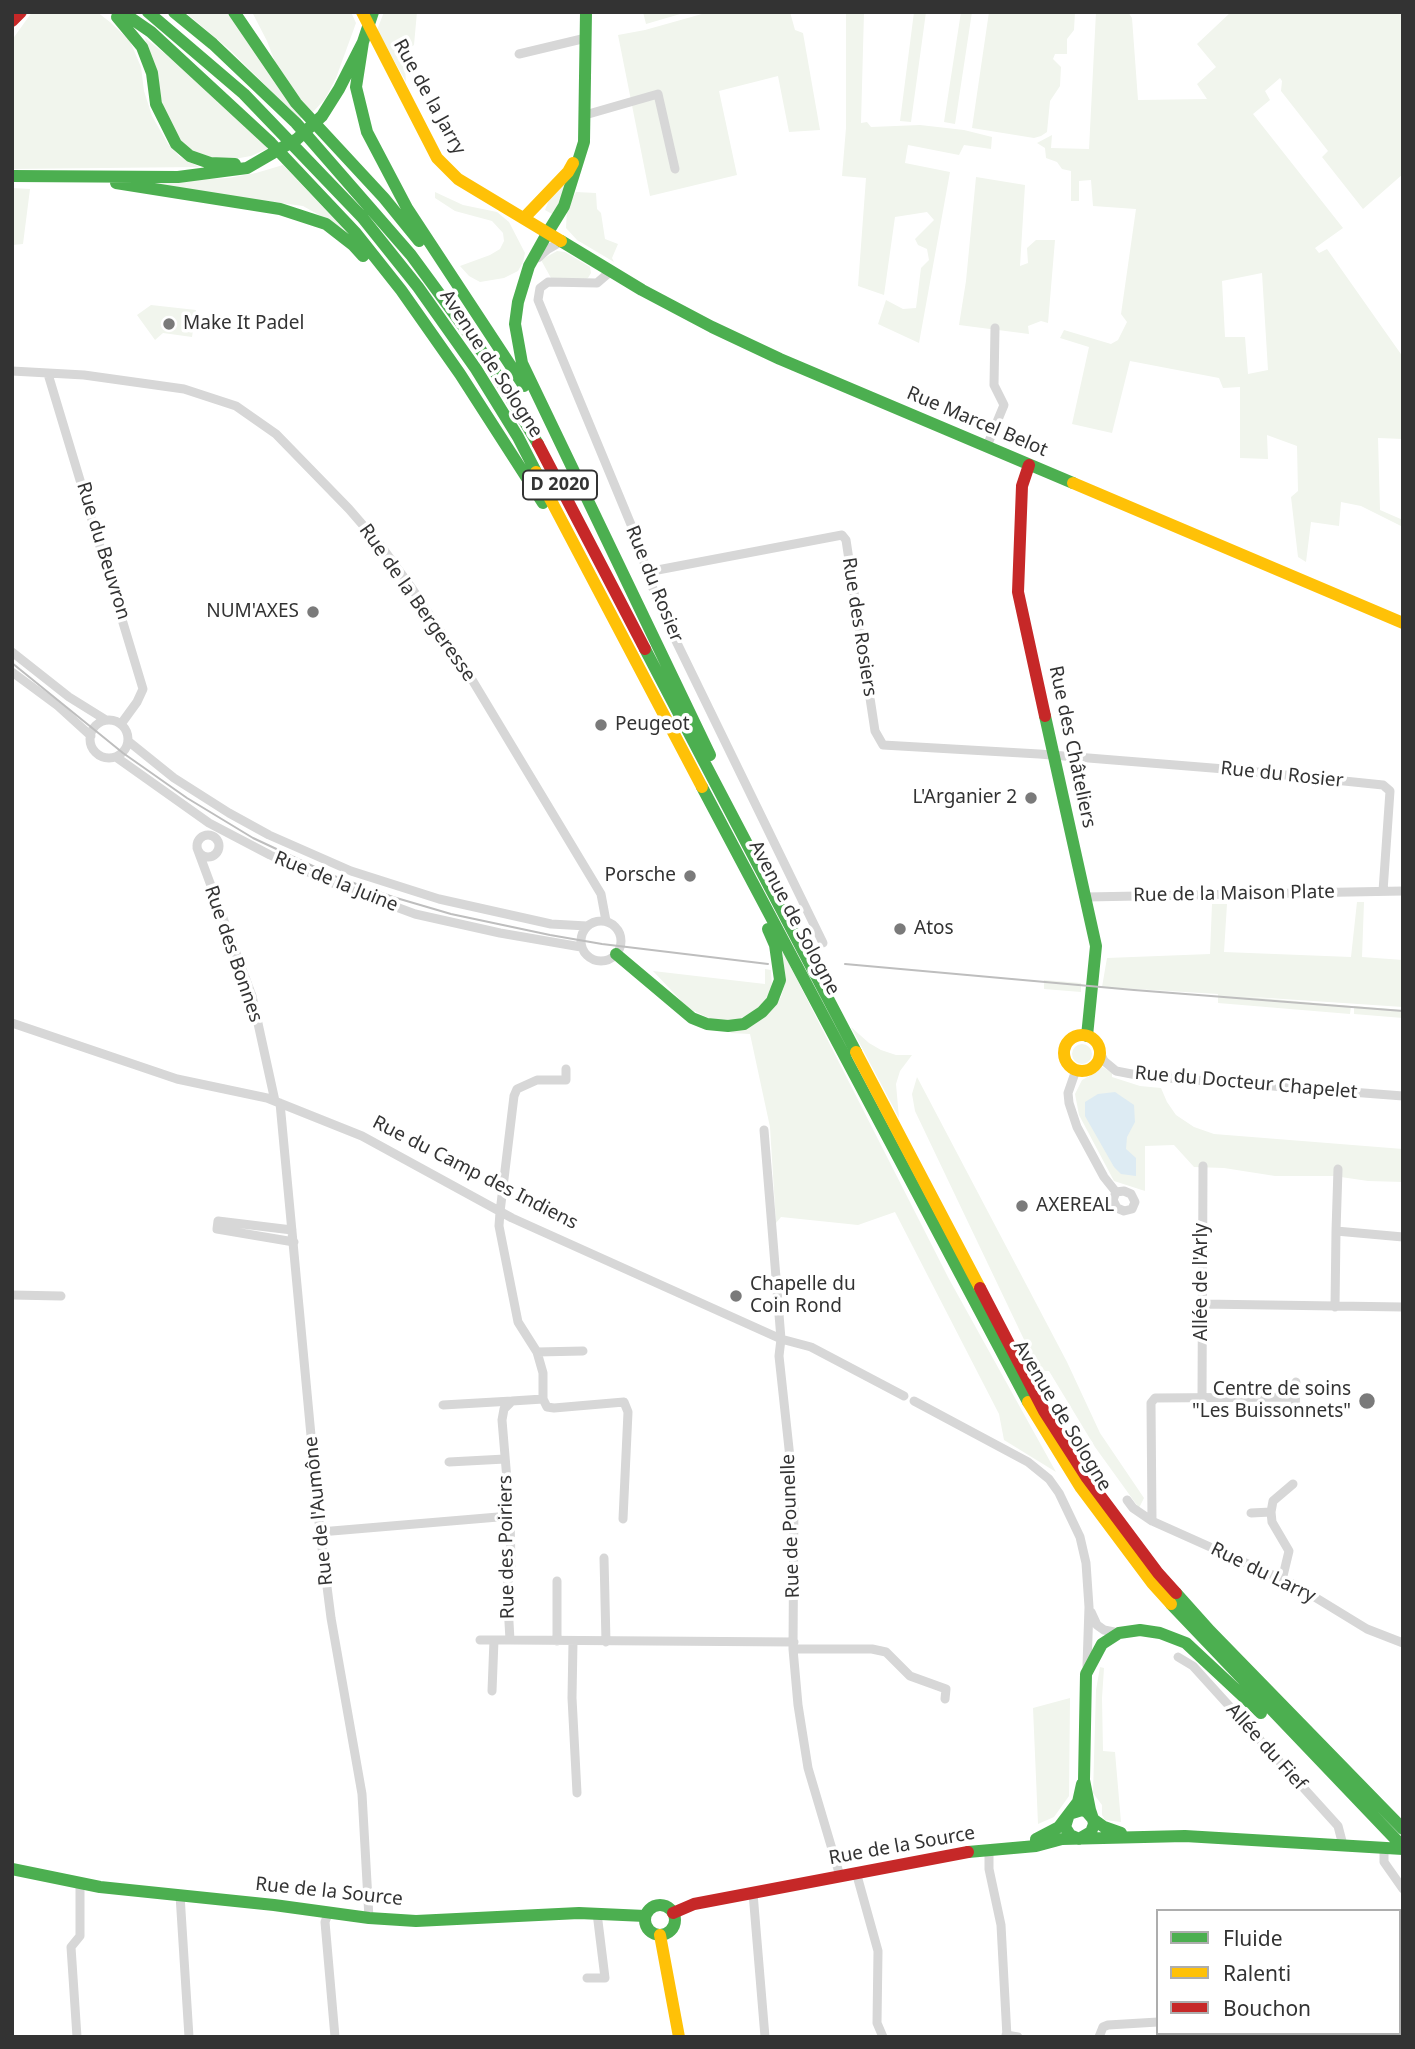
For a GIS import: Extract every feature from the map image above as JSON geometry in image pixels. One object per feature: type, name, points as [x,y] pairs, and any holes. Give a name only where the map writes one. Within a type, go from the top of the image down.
[{"type":"main road","points":[[12,21],[21,12]]},
{"type":"main road","points":[[113,12],[142,47],[152,73],[156,104],[176,144],[190,156],[209,163],[238,164],[264,160]]},
{"type":"main road","points":[[122,12],[151,32],[271,143],[355,232],[401,290],[460,374],[593,581]]},
{"type":"main road","name":"Avenue de Sologne","points":[[148,12],[244,94],[362,218],[418,287],[476,369],[518,438],[1038,1421],[1127,1552],[1169,1602],[1403,1848]]},
{"type":"main road","name":"Avenue de Sologne","points":[[174,12],[213,44],[296,123],[411,256],[488,360],[529,427],[1044,1411],[1087,1478],[1158,1573],[1210,1631],[1403,1829]]},
{"type":"main road","points":[[234,12],[296,103],[384,198],[485,324]]},
{"type":"main road","name":"Rue de la Jarry","points":[[362,12],[437,158],[458,178],[548,232]]},
{"type":"main road","points":[[12,176],[178,177],[247,168],[310,130],[322,116],[340,89],[373,12]]},
{"type":"main road","points":[[586,12],[584,142],[564,206],[529,266],[519,294],[515,324],[522,363],[843,1031]]},
{"type":"main road","points":[[363,40],[356,87],[368,132],[407,208],[517,374],[587,500]]},
{"type":"main road","points":[[524,218],[568,172],[584,142]]},
{"type":"main road","points":[[66,175],[280,209],[326,225],[353,245],[427,329]]},
{"type":"main road","name":"Rue Marcel Belot","points":[[548,232],[611,271],[749,345],[1403,623]]},
{"type":"main road","name":"Rue des Châteliers","points":[[1029,465],[1022,486],[1018,592],[1096,946],[1087,1036]]},
{"type":"main road","points":[[616,954],[692,1018],[707,1024],[744,1024],[762,1012],[772,1001],[779,980],[775,945],[684,750]]},
{"type":"main road","points":[[1087,1036],[1096,1042],[1100,1052],[1093,1068],[1082,1072],[1065,1060],[1065,1046],[1075,1037],[1087,1036]]},
{"type":"main road","points":[[1084,1780],[1078,1802],[1065,1822],[1067,1832],[1079,1839],[1091,1832],[1093,1819],[1084,1780],[1086,1674],[1101,1644],[1119,1633],[1140,1630],[1160,1633],[1186,1643],[1370,1813]]},
{"type":"main road","points":[[1069,1814],[1082,1810],[1093,1819]]},
{"type":"main road","name":"Rue de la Source","points":[[1016,1847],[1054,1831],[1069,1814]]},
{"type":"main road","name":"Rue de la Source","points":[[1093,1819],[1108,1829],[1143,1837]]},
{"type":"main road","name":"Rue de la Source","points":[[673,1913],[694,1904],[954,1853],[1035,1846],[1062,1839],[1209,1837],[1403,1848]]},
{"type":"main road","name":"Rue de la Source","points":[[12,1869],[80,1883],[369,1918],[416,1921],[597,1913],[645,1916]]},
{"type":"main road","points":[[658,1905],[667,1906],[673,1913],[673,1927],[670,1931],[660,1935],[648,1930],[645,1916],[649,1909],[658,1905]]},
{"type":"main road","points":[[660,1935],[679,2037]]},
{"type":"street","points":[[519,54],[586,38]]},
{"type":"street","points":[[585,115],[658,94],[676,169]]},
{"type":"street","points":[[529,266],[562,241]]},
{"type":"street","name":"Rue du Rosier","points":[[611,271],[597,283],[548,282],[540,288],[538,300],[632,527],[659,606],[823,943]]},
{"type":"street","points":[[987,446],[1004,405],[994,385],[995,328]]},
{"type":"street","name":"Rue de la Bergeresse","points":[[12,371],[84,375],[184,389],[236,406],[276,433],[381,545],[417,596],[468,673],[601,894],[606,921]]},
{"type":"street","name":"Rue du Beuvron","points":[[48,374],[143,689],[121,724]]},
{"type":"street","name":"Rue des Rosiers","points":[[647,572],[842,535],[846,541],[875,731],[883,745],[1053,755]]},
{"type":"street","points":[[12,652],[69,697],[106,720],[121,724]]},
{"type":"street","name":"Rue de la Juine","points":[[12,672],[58,706],[91,737],[93,749],[97,754],[116,757],[209,823],[270,855],[337,885],[415,914],[581,947]]},
{"type":"street","points":[[91,737],[97,725],[106,720]]},
{"type":"street","name":"Rue de la Juine","points":[[121,724],[128,735],[128,741],[174,778],[269,835],[351,871],[398,888],[464,905],[551,924],[587,926]]},
{"type":"street","points":[[116,757],[126,748],[128,741]]},
{"type":"street","name":"Rue du Rosier","points":[[1053,755],[1382,785],[1391,791],[1383,891]]},
{"type":"street","name":"Rue des Bonnes","points":[[197,848],[252,996],[278,1102]]},
{"type":"street","points":[[1383,891],[1403,891]]},
{"type":"street","name":"Rue de la Maison Plate","points":[[1086,897],[1383,891]]},
{"type":"street","points":[[606,921],[620,934],[620,947],[607,961],[594,961],[588,958],[581,947],[581,934],[587,926],[606,921]]},
{"type":"street","name":"Rue du Camp des Indiens","points":[[12,1023],[177,1079],[278,1102],[362,1136],[500,1212],[781,1339],[811,1347],[904,1396]]},
{"type":"street","name":"Rue du Docteur Chapelet","points":[[1100,1052],[1108,1067],[1135,1075],[1403,1096]]},
{"type":"street","points":[[566,1069],[566,1080],[537,1080],[517,1089],[514,1096],[499,1226],[518,1322],[537,1352],[543,1373],[543,1399],[547,1407],[624,1402],[628,1412],[623,1519]]},
{"type":"street","points":[[1076,1070],[1070,1084],[1069,1103],[1077,1127],[1104,1177],[1116,1192]]},
{"type":"street","name":"Rue de l'Aumône","points":[[278,1102],[294,1242],[320,1532],[331,1618],[362,1794],[369,1918]]},
{"type":"street","name":"Rue de Pounelle","points":[[764,1130],[781,1339],[779,1356],[794,1495],[793,1646],[798,1705],[808,1768],[840,1875]]},
{"type":"street","name":"Allée de l'Arly","points":[[1202,1398],[1203,1166]]},
{"type":"street","points":[[1335,1307],[1338,1170]]},
{"type":"street","points":[[292,1230],[218,1221],[218,1229],[294,1242]]},
{"type":"street","points":[[1336,1231],[1403,1237]]},
{"type":"street","points":[[12,1295],[61,1296]]},
{"type":"street","points":[[1202,1304],[1403,1307]]},
{"type":"street","points":[[537,1352],[583,1351]]},
{"type":"street","points":[[1296,1382],[1296,1413]]},
{"type":"street","points":[[1152,1521],[1152,1403],[1160,1397],[1295,1397]]},
{"type":"street","points":[[443,1405],[543,1399]]},
{"type":"street","name":"Rue des Poiriers","points":[[512,1401],[504,1409],[502,1420],[510,1516],[511,1564],[507,1587],[510,1640],[678,1640],[872,1649],[886,1652],[910,1675],[946,1689],[945,1699]]},
{"type":"street","points":[[914,1401],[1028,1462],[1049,1479],[1071,1515],[1086,1563],[1089,1607],[1086,1674]]},
{"type":"street","points":[[449,1462],[505,1459]]},
{"type":"street","points":[[1282,1580],[1289,1551],[1272,1522],[1271,1512],[1273,1501],[1293,1485]]},
{"type":"street","name":"Rue du Larry","points":[[1127,1500],[1133,1508],[1152,1521],[1282,1580],[1367,1629],[1403,1643]]},
{"type":"street","points":[[1251,1513],[1271,1512]]},
{"type":"street","points":[[320,1532],[510,1516]]},
{"type":"street","points":[[604,1558],[606,1642]]},
{"type":"street","points":[[557,1581],[557,1641]]},
{"type":"street","points":[[1089,1607],[1097,1625],[1104,1630],[1119,1633]]},
{"type":"street","points":[[480,1640],[510,1640]]},
{"type":"street","points":[[492,1691],[494,1640]]},
{"type":"street","points":[[573,1642],[572,1698],[578,1793]]},
{"type":"street","name":"Allée du Fief","points":[[1178,1657],[1193,1666],[1338,1826],[1349,1846]]},
{"type":"street","points":[[1384,1848],[1384,1862],[1403,1889]]},
{"type":"street","points":[[989,1850],[989,1869],[1001,1925],[1007,2036],[1017,2037]]},
{"type":"street","points":[[856,1872],[878,1951],[877,2023],[883,2037]]},
{"type":"street","points":[[77,2037],[71,1947],[80,1936],[80,1883]]},
{"type":"street","points":[[753,1893],[765,2037]]},
{"type":"street","points":[[180,1895],[189,2037]]},
{"type":"street","points":[[328,1913],[324,1922],[335,2037]]},
{"type":"street","points":[[587,1978],[604,1978],[597,1913]]},
{"type":"street","points":[[1099,2037],[1103,2027],[1108,2025],[1156,2022]]},
{"type":"shaded area","points":[[32,12],[97,12],[110,22],[130,41],[141,67],[144,91],[152,116],[168,144],[179,156],[199,167],[12,169],[12,40]]},
{"type":"shaded area","points":[[185,12],[229,12],[303,116],[300,120],[230,50]]},
{"type":"shaded area","points":[[252,12],[351,12],[356,23],[336,78],[325,99],[312,113],[280,75]]},
{"type":"shaded area","points":[[384,12],[417,12],[414,45],[404,52],[406,82],[377,30]]},
{"type":"shaded area","points":[[643,12],[687,12],[646,24]]},
{"type":"shaded area","points":[[709,12],[790,12],[795,30],[803,33],[820,130],[789,132],[778,76],[719,91],[737,175],[650,196],[618,35]]},
{"type":"shaded area","points":[[846,12],[864,12],[861,123],[867,122],[871,127],[920,125],[964,130],[992,137],[991,149],[964,145],[959,155],[908,145],[905,163],[950,172],[919,343],[878,324],[886,300],[903,309],[916,308],[921,268],[929,260],[927,249],[918,245],[915,239],[934,220],[927,212],[895,217],[884,295],[858,286],[866,178],[842,176],[846,128]]},
{"type":"shaded area","points":[[914,12],[926,12],[911,122],[900,121]]},
{"type":"shaded area","points":[[961,12],[972,12],[955,124],[944,122]]},
{"type":"shaded area","points":[[989,12],[1075,12],[1074,30],[1067,39],[1067,54],[1055,54],[1053,59],[1061,67],[1060,86],[1050,101],[1047,132],[1041,136],[1034,138],[972,128]]},
{"type":"shaded area","points":[[1096,12],[1128,12],[1132,18],[1138,100],[1207,99],[1197,84],[1216,67],[1197,44],[1231,12],[1403,12],[1403,174],[1363,209],[1322,157],[1328,151],[1281,91],[1280,78],[1265,91],[1270,100],[1253,114],[1343,228],[1315,248],[1319,253],[1327,249],[1403,357],[1403,439],[1378,438],[1380,510],[1403,520],[1403,527],[1361,506],[1341,502],[1339,526],[1311,522],[1306,562],[1298,557],[1291,497],[1298,491],[1297,446],[1267,435],[1268,459],[1240,458],[1240,387],[1223,388],[1219,378],[1130,361],[1112,433],[1072,424],[1089,347],[1060,338],[1064,330],[1111,344],[1118,340],[1127,322],[1121,314],[1136,209],[1093,206],[1091,180],[1079,181],[1079,201],[1071,201],[1071,171],[1062,169],[1057,162],[1046,158],[1045,148],[1037,143],[1052,135],[1051,148],[1089,149]],"holes":[[[1262,273],[1268,370],[1248,374],[1245,337],[1225,337],[1222,281]]]},
{"type":"shaded area","points":[[145,38],[187,71],[269,148],[251,156],[234,159],[211,157],[191,150],[181,141],[164,109]]},
{"type":"shaded area","points":[[283,165],[344,229],[303,206],[128,183],[228,178]]},
{"type":"shaded area","points":[[976,177],[1025,185],[1020,266],[1028,263],[1027,248],[1036,240],[1055,240],[1048,323],[1041,321],[1028,326],[1029,334],[959,325]]},
{"type":"shaded area","points":[[564,186],[559,205],[552,214],[545,210],[549,200]]},
{"type":"shaded area","points":[[12,188],[30,189],[23,244],[12,245]]},
{"type":"shaded area","points":[[435,192],[463,205],[497,212],[509,222],[525,253],[518,271],[504,278],[480,282],[469,276],[460,266],[500,249],[504,241],[503,233],[492,221],[455,211],[435,198]]},
{"type":"shaded area","points":[[576,192],[596,193],[605,239],[618,244],[612,258],[614,262],[577,240],[566,228],[567,208]]},
{"type":"shaded area","points":[[557,251],[565,252],[590,267],[588,278],[582,281],[551,278],[541,260]]},
{"type":"shaded area","name":"Make It Padel","points":[[151,305],[196,310],[192,337],[163,333],[155,340],[137,315]]},
{"type":"shaded area","points":[[1357,902],[1364,902],[1362,957],[1403,960],[1403,1007],[1238,996],[1351,1006],[1350,1014],[1218,1003],[1218,994],[1102,987],[1107,958],[1210,954],[1212,904],[1227,904],[1224,952],[1351,957]]},
{"type":"shaded area","points":[[782,950],[949,1279],[1056,1472],[1004,1440],[999,1414],[895,1212],[858,1225],[781,1217],[776,1223],[770,1127],[750,1034],[730,1033],[772,1009],[781,997],[786,980]]},
{"type":"shaded area","points":[[765,969],[771,970],[772,988],[763,1004],[747,1016],[729,1022],[711,1019],[688,1008],[653,971],[765,984]]},
{"type":"shaded area","points":[[1044,980],[1081,983],[1081,992],[1044,989]]},
{"type":"shaded area","points":[[1354,1006],[1403,1010],[1403,1018],[1354,1014]]},
{"type":"shaded area","points":[[851,1027],[881,1050],[896,1055],[912,1055],[900,1071],[896,1084],[899,1118]]},
{"type":"shaded area","points":[[1082,1044],[1089,1047],[1092,1054],[1089,1061],[1082,1064],[1075,1061],[1072,1054],[1075,1047]]},
{"type":"shaded area","points":[[1101,1066],[1112,1073],[1112,1077],[1140,1086],[1161,1088],[1176,1115],[1194,1127],[1214,1134],[1403,1149],[1403,1182],[1334,1176],[1275,1176],[1224,1168],[1194,1167],[1174,1145],[1145,1146],[1145,1191],[1114,1181],[1079,1115],[1075,1094],[1082,1080]]},
{"type":"shaded area","points":[[917,1077],[1067,1362],[1100,1433],[1144,1498],[1139,1508],[1095,1447],[1049,1371],[1039,1371],[915,1111],[912,1094]]},
{"type":"shaded area","points":[[1115,1092],[1134,1105],[1135,1122],[1127,1137],[1126,1149],[1136,1158],[1136,1176],[1121,1174],[1114,1167],[1085,1116],[1085,1102],[1098,1094]]},
{"type":"shaded area","points":[[1100,1667],[1104,1668],[1103,1751],[1115,1752],[1121,1822],[1105,1820],[1102,1805],[1093,1793],[1096,1690]]},
{"type":"shaded area","points":[[1070,1698],[1069,1796],[1054,1817],[1038,1824],[1033,1708]]},
{"type":"tram line","points":[[12,663],[123,753],[187,798],[253,838],[334,876],[451,914],[550,935],[768,964]]},
{"type":"tram line","points":[[845,964],[1403,1011]]},
{"type":"traffic: fast","points":[[122,12],[151,32],[271,143],[355,232],[401,290],[460,374],[543,503]]},
{"type":"traffic: fast","points":[[148,12],[244,94],[362,217],[418,287],[476,369],[536,472]]},
{"type":"traffic: fast","points":[[174,12],[213,44],[296,123],[411,255],[488,360],[538,444]]},
{"type":"traffic: fast","points":[[234,12],[296,103],[384,198],[419,241]]},
{"type":"traffic: fast","points":[[12,176],[178,177],[247,168],[297,139],[322,116],[363,42],[373,12]]},
{"type":"traffic: fast","points":[[548,232],[564,206],[584,142],[586,12]]},
{"type":"traffic: fast","points":[[117,17],[142,47],[152,73],[156,104],[176,144],[190,156],[210,163],[235,164]]},
{"type":"traffic: fast","points":[[363,42],[356,87],[367,132],[407,208],[524,386]]},
{"type":"traffic: fast","points":[[116,183],[280,209],[326,224],[363,256]]},
{"type":"traffic: fast","points":[[548,232],[529,266],[518,302],[515,324],[522,363],[710,755]]},
{"type":"traffic: fast","points":[[561,241],[642,290],[712,327],[780,359],[1073,483]]},
{"type":"traffic: fast","points":[[645,649],[856,1052]]},
{"type":"traffic: fast","points":[[1045,716],[1096,946],[1087,1036]]},
{"type":"traffic: fast","points":[[702,787],[1028,1402]]},
{"type":"traffic: fast","points":[[616,954],[692,1018],[707,1024],[744,1024],[762,1012],[772,1001],[780,980],[775,945],[768,929]]},
{"type":"traffic: fast","points":[[1176,1593],[1403,1829]]},
{"type":"traffic: fast","points":[[1171,1604],[1403,1847]]},
{"type":"traffic: fast","points":[[1086,1674],[1102,1644],[1119,1633],[1140,1630],[1160,1633],[1186,1643],[1261,1713]]},
{"type":"traffic: fast","points":[[1086,1674],[1084,1780],[1090,1810],[1093,1819],[1094,1824],[1091,1832],[1079,1839],[1070,1835],[1065,1827],[1069,1814],[1082,1810],[1087,1812],[1093,1819],[1104,1827],[1121,1833]]},
{"type":"traffic: fast","points":[[1036,1839],[1059,1827],[1078,1802],[1082,1784]]},
{"type":"traffic: fast","points":[[968,1852],[1036,1846],[1062,1839],[1185,1836],[1403,1849]]},
{"type":"traffic: fast","points":[[12,1869],[100,1887],[369,1918],[416,1921],[579,1913],[645,1916]]},
{"type":"traffic: fast","points":[[660,1905],[671,1909],[675,1920],[671,1931],[660,1935],[649,1931],[645,1920],[649,1909],[660,1905]]},
{"type":"traffic: slow","points":[[362,12],[437,158],[458,179],[561,241]]},
{"type":"traffic: slow","points":[[524,218],[568,172],[573,163]]},
{"type":"traffic: slow","points":[[536,472],[702,787]]},
{"type":"traffic: slow","points":[[1073,483],[1403,623]]},
{"type":"traffic: slow","points":[[1082,1035],[1095,1040],[1100,1053],[1095,1066],[1082,1071],[1069,1066],[1064,1053],[1069,1040],[1082,1035]]},
{"type":"traffic: slow","points":[[856,1052],[980,1288]]},
{"type":"traffic: slow","points":[[1028,1402],[1081,1488],[1152,1583],[1171,1604]]},
{"type":"traffic: slow","points":[[660,1935],[679,2037]]},
{"type":"traffic: jam","points":[[12,21],[21,12]]},
{"type":"traffic: jam","points":[[538,444],[645,649]]},
{"type":"traffic: jam","points":[[1029,465],[1022,486],[1018,592],[1045,716]]},
{"type":"traffic: jam","points":[[980,1288],[1044,1411],[1087,1478],[1176,1593]]},
{"type":"traffic: jam","points":[[673,1913],[694,1904],[968,1852]]},
{"type":"place","name":"Make It Padel","points":[[169,324]]},
{"type":"place","name":"NUM'AXES","points":[[313,612]]},
{"type":"place","name":"Peugeot","points":[[601,725]]},
{"type":"place","name":"L'Arganier 2","points":[[1031,798]]},
{"type":"place","name":"Porsche","points":[[690,876]]},
{"type":"place","name":"Atos","points":[[900,929]]},
{"type":"place","name":"AXEREAL","points":[[1022,1206]]},
{"type":"place","name":"Chapelle du Coin Rond","points":[[736,1296]]},
{"type":"place","name":"Centre de soins \"Les Buissonnets\"","points":[[1367,1401]]}]
